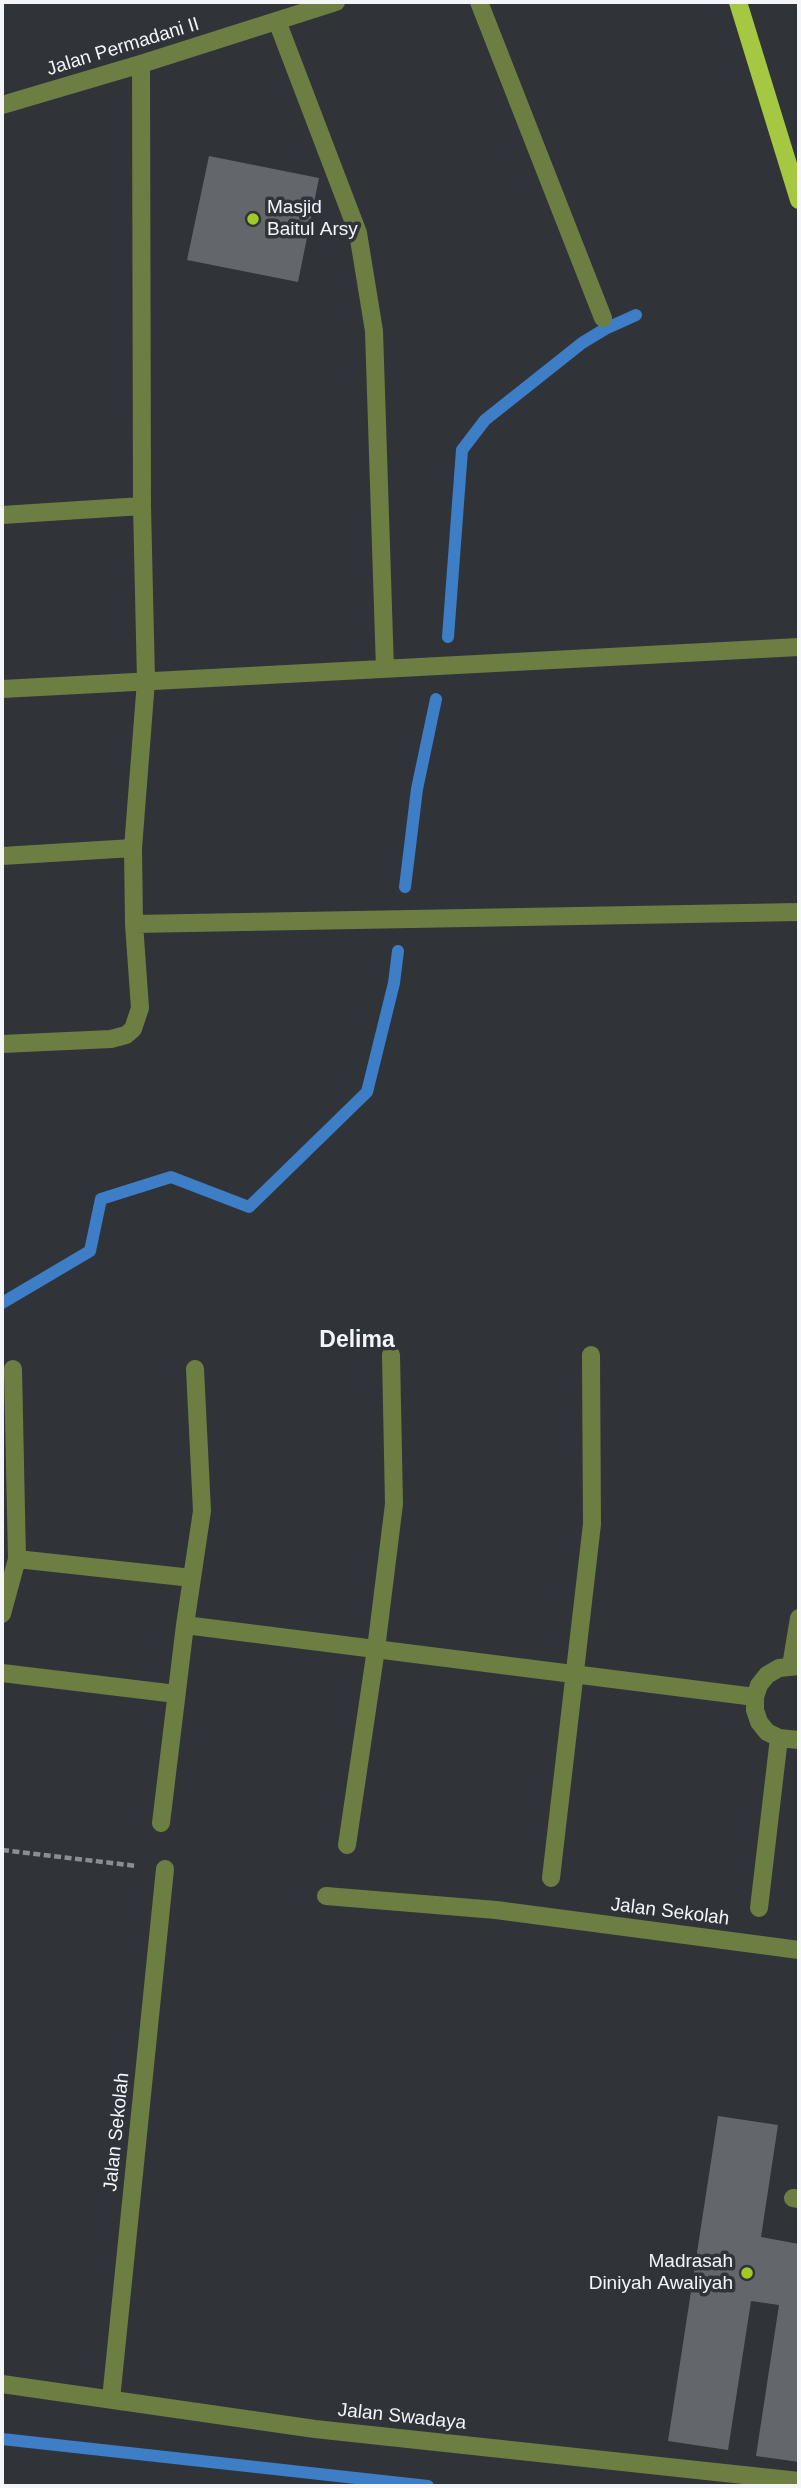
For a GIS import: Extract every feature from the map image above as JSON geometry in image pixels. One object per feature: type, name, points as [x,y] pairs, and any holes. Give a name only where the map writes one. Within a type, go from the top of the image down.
[{"type":"main road","points":[[738,2],[799,200]]},
{"type":"street","name":"Jalan Permadani II","points":[[2,105],[336,2]]},
{"type":"street","points":[[479,2],[603,318]]},
{"type":"street","points":[[277,21],[358,233],[374,331],[385,669]]},
{"type":"street","points":[[2,1044],[111,1039],[126,1035],[134,1029],[140,1008],[134,924],[133,848],[146,681],[142,506],[141,64]]},
{"type":"street","points":[[2,515],[142,506]]},
{"type":"street","points":[[2,689],[799,648]]},
{"type":"street","points":[[2,856],[133,848]]},
{"type":"street","points":[[134,924],[799,912]]},
{"type":"street","points":[[346,1845],[376,1649],[394,1504],[391,1355]]},
{"type":"street","points":[[551,1878],[592,1524],[591,1355]]},
{"type":"street","points":[[2,1614],[17,1559],[13,1369]]},
{"type":"street","points":[[160,1823],[202,1511],[195,1369]]},
{"type":"street","points":[[17,1559],[192,1578]]},
{"type":"street","points":[[799,1618],[795,1666],[779,1668],[767,1675],[759,1685],[755,1697],[759,1722],[767,1732],[779,1738],[799,1740]]},
{"type":"street","points":[[185,1625],[755,1697]]},
{"type":"street","points":[[2,1673],[176,1694]]},
{"type":"street","points":[[759,1908],[779,1738]]},
{"type":"street","name":"Jalan Sekolah","points":[[111,2399],[165,1870]]},
{"type":"street","name":"Jalan Sekolah","points":[[326,1896],[496,1910],[799,1950]]},
{"type":"street","name":"Jalan Swadaya","points":[[2,2384],[315,2429],[799,2481]]},
{"type":"path","points":[[2,1850],[165,1870]]},
{"type":"building","name":"Masjid Baitul Arsy","points":[[209,156],[319,178],[298,282],[187,260]]},
{"type":"building","name":"Madrasah Diniyah Awaliyah","points":[[718,2116],[778,2125],[761,2237],[799,2244],[799,2462],[756,2456],[779,2305],[751,2301],[728,2450],[668,2441]]},
{"type":"waterway","points":[[448,637],[462,450],[485,420],[582,343],[636,315]]},
{"type":"waterway","points":[[405,887],[417,789],[436,699]]},
{"type":"waterway","points":[[2,1303],[90,1251],[101,1199],[171,1177],[249,1207],[367,1092],[394,983],[398,951]]},
{"type":"waterway","points":[[2,2439],[428,2486]]},
{"type":"place","name":"Masjid Baitul Arsy","points":[[253,219]]},
{"type":"place","name":"Madrasah Diniyah Awaliyah","points":[[747,2273]]},
{"type":"district","name":"Delima","points":[[357,1341]]}]
